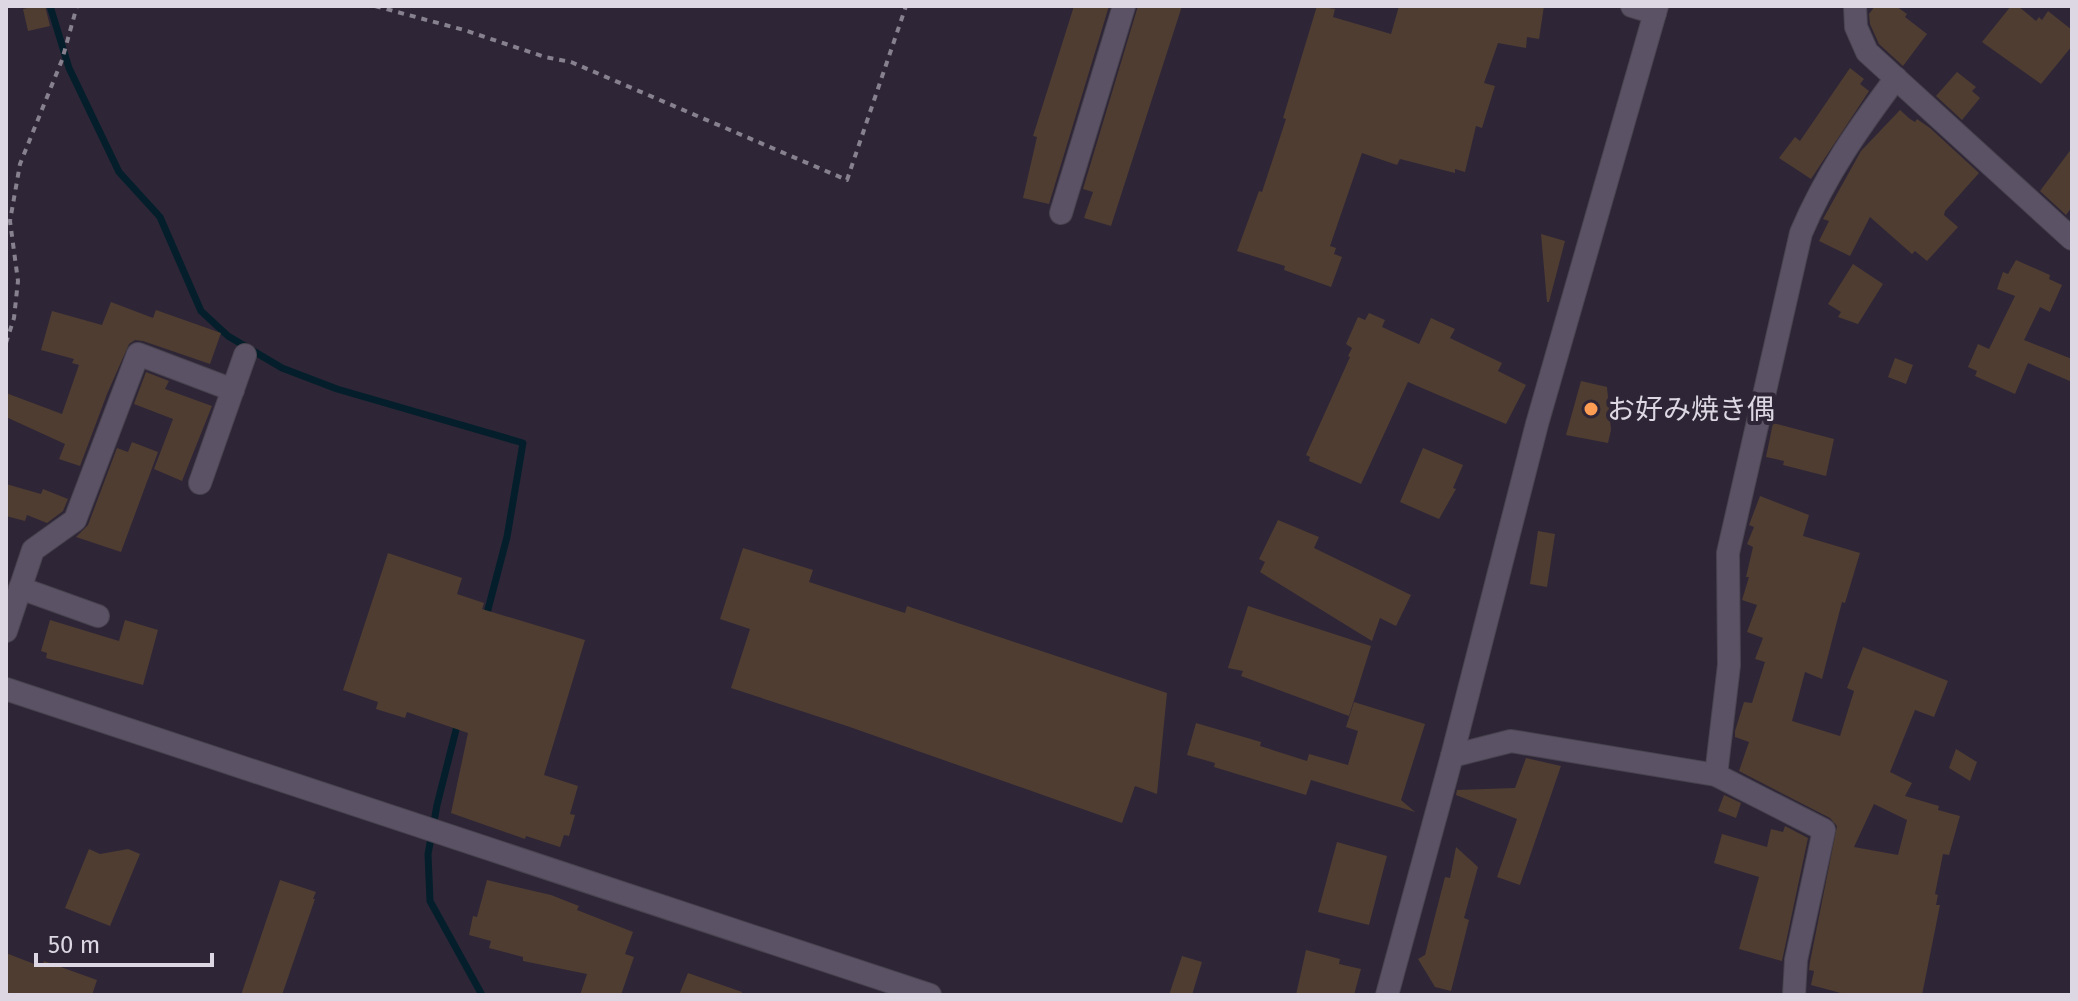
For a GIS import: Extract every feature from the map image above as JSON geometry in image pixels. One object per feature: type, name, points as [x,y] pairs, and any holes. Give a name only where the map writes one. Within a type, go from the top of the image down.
[{"type":"street","points":[[1061,213],[1124,6]]},
{"type":"street","points":[[1387,995],[1537,424],[1656,10],[1632,6]]},
{"type":"street","points":[[1855,6],[1856,27],[1867,52],[2072,239]]},
{"type":"street","points":[[1716,775],[1729,665],[1728,553],[1801,233],[1817,195],[1844,148],[1896,78]]},
{"type":"street","points":[[6,631],[33,550],[75,520],[138,354],[233,390]]},
{"type":"street","points":[[200,483],[245,355]]},
{"type":"street","points":[[20,588],[98,616]]},
{"type":"street","points":[[6,689],[930,995]]},
{"type":"street","points":[[1452,756],[1511,741],[1716,775],[1824,830],[1796,960],[1794,995]]},
{"type":"path","points":[[6,343],[14,318],[18,281],[10,221],[20,164],[62,60],[77,6]]},
{"type":"path","points":[[375,6],[571,62],[847,180],[906,6]]},
{"type":"building","points":[[45,6],[50,26],[28,31],[23,9]]},
{"type":"building","points":[[1074,6],[1109,6],[1049,204],[1023,198],[1037,137],[1033,136]]},
{"type":"building","points":[[1138,6],[1182,6],[1111,226],[1084,218],[1093,192],[1083,189]]},
{"type":"building","points":[[1317,6],[1335,9],[1333,17],[1391,34],[1399,6],[1544,6],[1539,39],[1527,37],[1526,48],[1498,43],[1484,83],[1495,86],[1482,128],[1476,126],[1465,172],[1455,169],[1455,173],[1400,159],[1397,165],[1362,153],[1330,246],[1336,248],[1334,254],[1342,257],[1331,287],[1284,270],[1285,266],[1237,251],[1259,191],[1262,192],[1286,119],[1283,118]]},
{"type":"building","points":[[1875,6],[1896,6],[1927,34],[1903,66],[1879,44],[1870,24],[1869,14]]},
{"type":"building","points":[[2011,6],[2018,6],[2036,21],[2039,17],[2042,20],[2048,11],[2072,30],[2072,46],[2041,84],[1982,42]]},
{"type":"building","points":[[1850,68],[1864,79],[1860,84],[1869,91],[1811,179],[1779,158],[1795,137],[1800,141]]},
{"type":"building","points":[[1957,72],[1976,87],[1972,91],[1980,98],[1962,120],[1936,96]]},
{"type":"building","points":[[1900,110],[1915,122],[1917,119],[1930,128],[1979,173],[1945,211],[1944,215],[1958,227],[1927,261],[1915,251],[1912,254],[1870,217],[1850,256],[1819,241],[1829,221],[1823,219],[1861,151]]},
{"type":"building","points":[[2072,148],[2072,207],[2066,215],[2040,191]]},
{"type":"building","points":[[1541,234],[1565,241],[1549,302],[1547,302]]},
{"type":"building","points":[[2016,260],[2050,275],[2049,279],[2062,285],[2050,312],[2040,307],[2024,340],[2072,359],[2072,382],[2028,363],[2015,394],[1975,376],[1977,371],[1968,367],[1978,344],[1989,349],[2015,296],[1997,289],[2003,272],[2008,274]]},
{"type":"building","points":[[1853,264],[1883,284],[1858,324],[1838,317],[1841,312],[1828,304]]},
{"type":"building","points":[[111,302],[153,318],[156,310],[221,333],[210,364],[143,341],[135,340],[129,344],[80,466],[59,459],[65,444],[6,417],[6,393],[62,414],[79,365],[72,363],[74,359],[41,350],[52,311],[102,325]]},
{"type":"building","points":[[1369,313],[1385,320],[1382,327],[1419,344],[1431,318],[1455,329],[1450,338],[1502,363],[1498,371],[1526,385],[1506,424],[1408,382],[1361,484],[1309,461],[1310,457],[1306,455],[1350,357],[1352,348],[1346,344],[1358,317],[1365,320]]},
{"type":"building","points":[[1895,358],[1913,365],[1906,384],[1888,377]]},
{"type":"building","points":[[146,372],[169,381],[165,389],[212,406],[182,481],[154,469],[173,419],[134,404]]},
{"type":"building","name":"お好み焼き偶","points":[[1581,381],[1607,387],[1611,430],[1608,443],[1566,435]]},
{"type":"building","points":[[1773,423],[1834,439],[1826,476],[1783,465],[1784,461],[1766,457]]},
{"type":"building","points":[[132,442],[158,452],[121,552],[76,537],[88,525],[117,448],[128,452]]},
{"type":"building","points":[[1423,448],[1463,465],[1453,488],[1456,489],[1439,519],[1400,502]]},
{"type":"building","points":[[6,484],[41,494],[43,489],[68,499],[63,511],[47,523],[27,515],[25,521],[6,516]]},
{"type":"building","points":[[1760,496],[1809,515],[1803,536],[1860,553],[1845,603],[1842,602],[1822,679],[1805,672],[1792,721],[1840,736],[1854,691],[1847,688],[1863,647],[1948,681],[1934,717],[1915,710],[1890,772],[1912,783],[1905,796],[1960,816],[1949,855],[1943,854],[1935,894],[1938,895],[1936,905],[1940,905],[1922,995],[1848,995],[1811,985],[1814,971],[1809,970],[1810,962],[1837,826],[1830,818],[1739,771],[1749,742],[1735,737],[1735,731],[1744,702],[1752,703],[1765,662],[1755,659],[1763,638],[1747,632],[1757,605],[1742,600],[1753,547],[1747,544],[1754,527],[1749,525]],"holes":[[[1874,804],[1907,820],[1898,855],[1854,847]]]},
{"type":"building","points":[[1278,520],[1319,537],[1314,548],[1411,595],[1396,626],[1380,618],[1372,641],[1260,572],[1265,562],[1259,559]]},
{"type":"building","points":[[1538,531],[1555,534],[1547,587],[1530,584]]},
{"type":"building","points":[[743,548],[813,570],[809,582],[905,613],[907,606],[1167,693],[1157,794],[1135,786],[1122,823],[731,688],[750,629],[720,619]]},
{"type":"building","points":[[388,553],[462,578],[457,594],[484,603],[482,609],[585,640],[544,775],[578,786],[570,814],[575,815],[569,836],[564,835],[560,847],[526,836],[525,839],[451,813],[468,733],[407,712],[405,718],[376,709],[378,702],[343,690]]},
{"type":"building","points":[[1248,606],[1371,646],[1349,716],[1241,676],[1243,671],[1228,668]]},
{"type":"building","points":[[50,620],[119,641],[125,620],[158,630],[143,685],[46,658],[47,653],[41,651]]},
{"type":"building","points":[[1354,702],[1425,724],[1401,800],[1415,812],[1311,780],[1306,795],[1214,767],[1215,763],[1187,755],[1196,723],[1261,742],[1260,746],[1307,761],[1309,754],[1348,765],[1358,731],[1346,727]]},
{"type":"building","points":[[1956,749],[1977,762],[1970,781],[1949,768]]},
{"type":"building","points":[[1526,758],[1561,766],[1520,885],[1497,877],[1517,819],[1456,795],[1457,790],[1515,788]]},
{"type":"building","points":[[1724,795],[1741,803],[1736,818],[1718,811]]},
{"type":"building","points":[[1785,826],[1808,838],[1782,961],[1739,949],[1759,877],[1714,863],[1722,834],[1767,847],[1771,829],[1783,832]]},
{"type":"building","points":[[1337,842],[1387,856],[1369,925],[1318,912]]},
{"type":"building","points":[[1456,847],[1478,867],[1464,918],[1469,920],[1451,991],[1435,987],[1418,959],[1425,955],[1445,877],[1450,878]]},
{"type":"building","points":[[89,849],[100,854],[128,849],[140,854],[110,926],[65,908]]},
{"type":"building","points":[[280,880],[316,892],[315,899],[282,995],[241,995]]},
{"type":"building","points":[[487,880],[551,895],[579,906],[577,910],[633,932],[625,954],[634,957],[621,995],[580,995],[587,974],[523,961],[523,957],[489,948],[491,941],[469,935]]},
{"type":"building","points":[[1306,950],[1340,959],[1339,964],[1361,969],[1354,995],[1296,995]]},
{"type":"building","points":[[6,953],[42,967],[44,961],[97,980],[92,995],[15,995],[6,992]]},
{"type":"building","points":[[1182,956],[1202,962],[1192,995],[1169,995]]},
{"type":"building","points":[[688,973],[742,992],[741,995],[679,995]]},
{"type":"waterway","points":[[50,6],[69,68],[119,172],[160,217],[201,311],[228,336],[282,368],[337,389],[523,443],[507,537],[486,617]]},
{"type":"waterway","points":[[458,722],[428,854],[430,901],[482,995]]},
{"type":"place","name":"お好み焼き偶","points":[[1591,409]]}]
